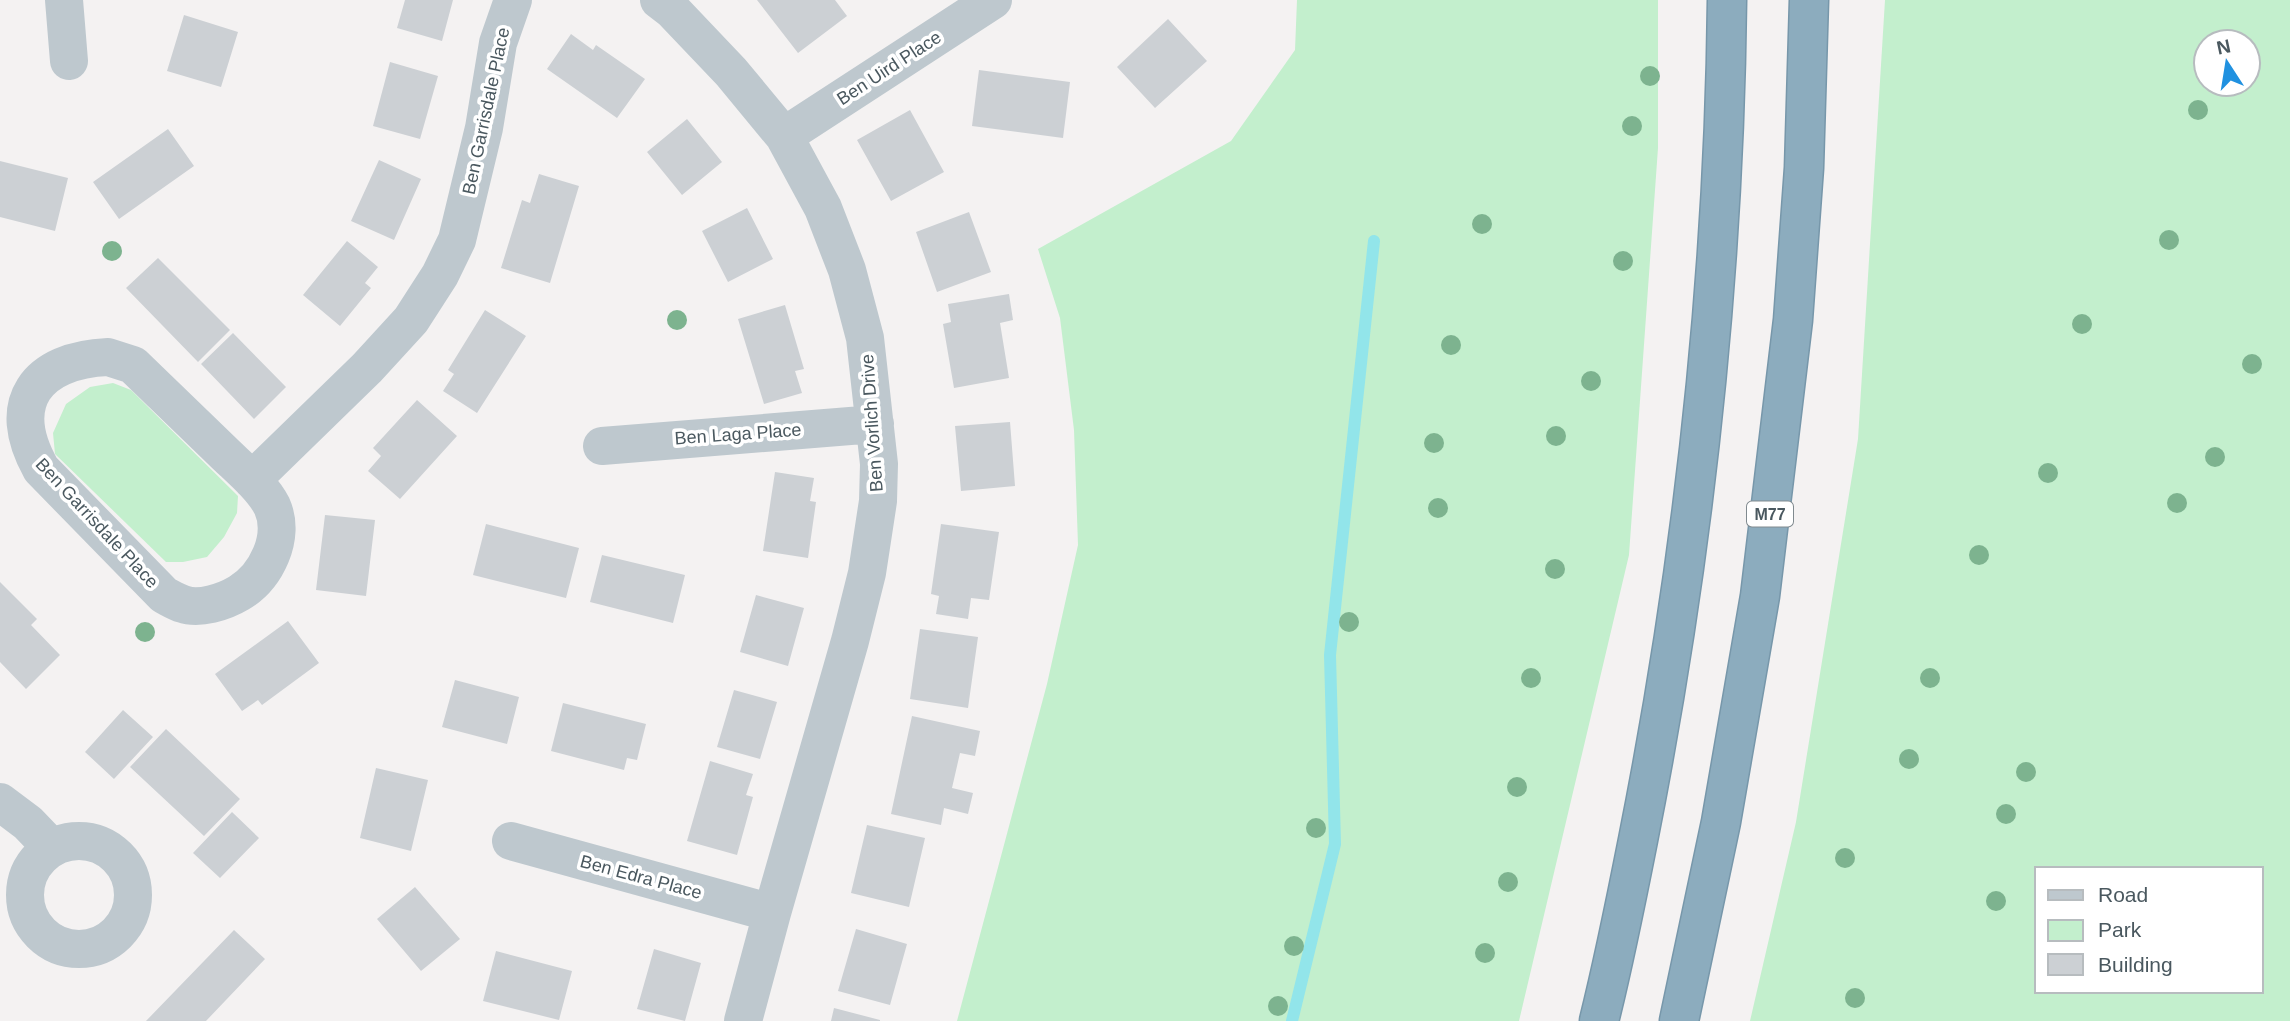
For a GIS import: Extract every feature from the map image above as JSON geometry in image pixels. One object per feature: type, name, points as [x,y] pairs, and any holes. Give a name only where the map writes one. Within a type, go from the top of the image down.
[{"type":"highway","points":[[1599,1021],[1651,770],[1674,639],[1702,426],[1716,266],[1727,0]]},
{"type":"highway","name":"M77","points":[[1679,1021],[1721,822],[1759,596],[1772,500],[1794,306],[1804,168],[1809,0]]},
{"type":"street","points":[[64,0],[69,61]]},
{"type":"street","name":"Ben Garrisdale Place","points":[[252,480],[367,368],[402,330],[440,275],[457,240],[484,128],[498,43],[513,0]]},
{"type":"street","name":"Ben Vorlich Drive","points":[[659,0],[671,9],[731,72],[785,136],[823,208],[847,270],[865,338],[879,464],[878,500],[867,573],[743,1021]]},
{"type":"street","name":"Ben Uird Place","points":[[785,136],[993,0]]},
{"type":"street","name":"Ben Garrisdale Place","points":[[108,357],[133,365],[252,480],[272,506],[276,523],[268,565],[249,587],[230,598],[211,604],[185,606],[164,594],[41,469],[30,450],[26,429],[27,404],[50,371],[66,363],[84,358],[108,357]]},
{"type":"street","name":"Ben Laga Place","points":[[602,446],[875,424]]},
{"type":"street","points":[[0,802],[28,823],[52,848]]},
{"type":"street","name":"Ben Edra Place","points":[[511,841],[772,913]]},
{"type":"green space","points":[[1297,0],[1658,0],[1658,148],[1629,555],[1519,1021],[957,1021],[1047,684],[1078,545],[1074,430],[1060,318],[1038,249],[1231,141],[1295,50]]},
{"type":"green space","points":[[1885,0],[2290,0],[2290,1021],[1750,1021],[1796,822],[1858,439]]},
{"type":"green space","points":[[113,383],[131,390],[238,496],[237,513],[224,537],[207,557],[166,562],[55,454],[53,433],[66,404],[90,387]]},
{"type":"building","points":[[405,0],[453,0],[442,41],[397,28]]},
{"type":"building","points":[[757,0],[835,0],[847,16],[798,53]]},
{"type":"building","points":[[184,15],[238,32],[221,87],[167,71]]},
{"type":"building","points":[[1168,19],[1207,61],[1155,108],[1117,67]]},
{"type":"building","points":[[571,34],[593,50],[596,45],[645,79],[617,118],[547,69]]},
{"type":"building","points":[[390,62],[438,76],[420,139],[373,126]]},
{"type":"building","points":[[979,70],[1070,82],[1063,138],[972,126]]},
{"type":"building","points":[[910,110],[944,172],[891,201],[857,140]]},
{"type":"building","points":[[687,119],[722,162],[682,195],[647,152]]},
{"type":"building","points":[[168,129],[194,166],[119,219],[93,182]]},
{"type":"building","points":[[379,160],[421,179],[394,240],[351,221]]},
{"type":"building","points":[[0,161],[68,178],[55,231],[0,217]]},
{"type":"building","points":[[539,174],[579,186],[550,283],[501,268],[522,200],[530,203]]},
{"type":"building","points":[[747,208],[773,259],[728,282],[702,231]]},
{"type":"building","points":[[969,212],[991,272],[937,292],[916,232]]},
{"type":"building","points":[[347,241],[378,267],[365,283],[371,288],[340,326],[303,295]]},
{"type":"building","points":[[158,258],[230,330],[198,362],[126,288]]},
{"type":"building","points":[[1009,294],[1013,320],[1000,323],[1009,378],[954,388],[943,324],[951,322],[948,304]]},
{"type":"building","points":[[785,305],[804,369],[795,371],[802,393],[764,404],[738,319]]},
{"type":"building","points":[[485,310],[526,336],[477,413],[443,391],[454,374],[448,370]]},
{"type":"building","points":[[233,333],[286,387],[254,419],[201,364]]},
{"type":"building","points":[[417,400],[457,436],[400,499],[368,471],[381,456],[373,448]]},
{"type":"building","points":[[1010,422],[1015,486],[961,491],[955,426]]},
{"type":"building","points":[[775,472],[814,478],[810,501],[816,502],[808,558],[763,551]]},
{"type":"building","points":[[325,515],[375,520],[366,596],[316,590]]},
{"type":"building","points":[[486,524],[579,548],[566,598],[473,575]]},
{"type":"building","points":[[941,524],[999,532],[989,600],[971,598],[968,619],[936,614],[939,596],[931,594]]},
{"type":"building","points":[[602,555],[685,575],[673,623],[590,602]]},
{"type":"building","points":[[0,582],[37,619],[31,625],[60,655],[26,689],[0,662]]},
{"type":"building","points":[[756,595],[804,608],[788,666],[740,652]]},
{"type":"building","points":[[288,621],[319,663],[262,705],[258,700],[242,711],[215,674]]},
{"type":"building","points":[[920,629],[978,637],[968,708],[910,699]]},
{"type":"building","points":[[455,680],[519,697],[507,744],[442,727]]},
{"type":"building","points":[[734,690],[777,702],[760,759],[717,747]]},
{"type":"building","points":[[563,703],[646,724],[637,760],[627,758],[624,770],[551,751]]},
{"type":"building","points":[[123,710],[153,737],[114,779],[85,752]]},
{"type":"building","points":[[912,716],[980,731],[975,756],[960,753],[952,788],[973,793],[968,814],[944,808],[941,825],[891,814]]},
{"type":"building","points":[[166,729],[240,799],[204,836],[130,767]]},
{"type":"building","points":[[710,761],[753,774],[746,795],[753,797],[737,855],[687,841]]},
{"type":"building","points":[[376,768],[428,780],[411,851],[360,838]]},
{"type":"building","points":[[232,812],[259,838],[220,878],[193,853]]},
{"type":"building","points":[[867,825],[925,838],[909,907],[851,893]]},
{"type":"building","points":[[415,887],[460,939],[421,971],[377,919]]},
{"type":"building","points":[[856,929],[907,944],[890,1005],[838,991]]},
{"type":"building","points":[[234,930],[265,959],[206,1021],[146,1021]]},
{"type":"building","points":[[654,949],[701,963],[685,1021],[637,1009]]},
{"type":"building","points":[[496,951],[572,971],[559,1020],[483,1001]]},
{"type":"building","points":[[834,1008],[880,1020],[880,1021],[831,1021]]},
{"type":"waterway","points":[[1292,1021],[1335,844],[1330,655],[1374,241]]}]
